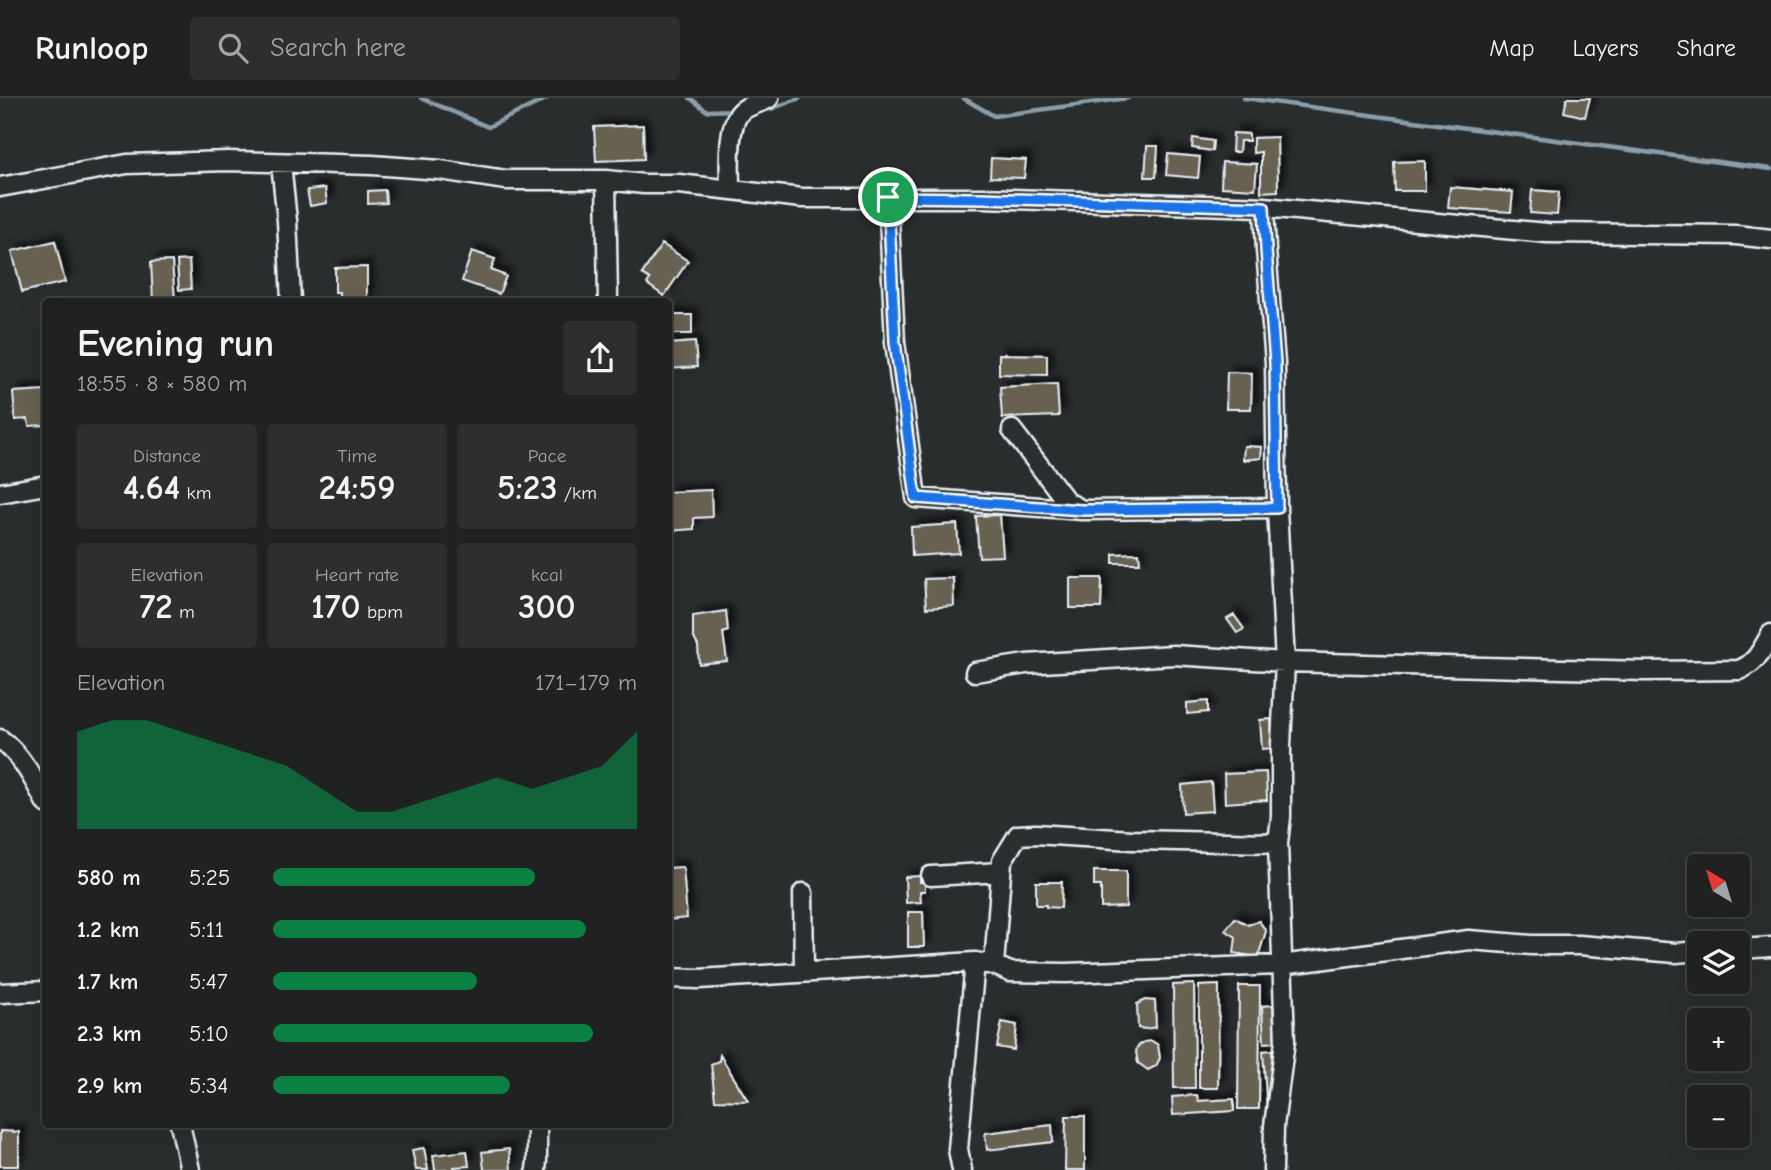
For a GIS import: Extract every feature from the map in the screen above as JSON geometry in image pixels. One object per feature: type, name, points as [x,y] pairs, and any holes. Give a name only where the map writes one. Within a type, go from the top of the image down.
[{"type":"street","points":[[730,190],[733,124],[742,110],[769,98]]},
{"type":"street","points":[[0,187],[127,164],[229,162],[372,165],[440,170],[506,180],[606,180],[679,184],[802,198],[982,198],[1264,207],[1547,233],[1736,235],[1771,239]]},
{"type":"street","points":[[281,163],[288,221],[291,298]]},
{"type":"street","points":[[606,180],[608,298]]},
{"type":"street","points":[[888,197],[895,342],[916,498],[1082,510],[1277,508]]},
{"type":"street","points":[[1264,207],[1275,363],[1277,508],[1285,662],[1278,843],[1285,1041],[1274,1126],[1273,1170]]},
{"type":"street","points":[[1012,430],[1067,502],[1082,510]]},
{"type":"street","points":[[0,493],[42,486]]},
{"type":"street","points":[[975,672],[1026,664],[1174,656],[1285,662],[1646,671],[1739,670],[1748,667],[1762,652],[1771,634]]},
{"type":"street","points":[[0,739],[34,779],[42,795]]},
{"type":"street","points":[[994,965],[1002,861],[1018,835],[1278,843]]},
{"type":"street","points":[[931,876],[1001,872]]},
{"type":"street","points":[[803,893],[804,972]]},
{"type":"street","points":[[672,978],[699,979],[975,962],[994,965],[1010,972],[1066,973],[1281,965],[1469,940],[1687,952]]},
{"type":"street","points":[[1750,948],[1771,947]]},
{"type":"street","points":[[962,1170],[958,1149],[975,962]]},
{"type":"street","points":[[0,993],[42,991]]},
{"type":"street","points":[[181,1128],[190,1170]]},
{"type":"street","points":[[536,1170],[537,1128]]},
{"type":"building","points":[[1567,98],[1590,98],[1585,117],[1564,112]]},
{"type":"building","points":[[643,125],[644,159],[596,161],[594,127]]},
{"type":"building","points":[[1233,133],[1249,134],[1249,141],[1240,141],[1239,152],[1232,152]]},
{"type":"building","points":[[1277,137],[1278,191],[1261,192],[1261,152],[1253,153],[1253,138]]},
{"type":"building","points":[[1193,138],[1213,141],[1212,151],[1192,148]]},
{"type":"building","points":[[1147,146],[1158,146],[1156,177],[1145,177]]},
{"type":"building","points":[[1168,154],[1200,157],[1198,178],[1166,175]]},
{"type":"building","points":[[991,158],[1026,160],[1024,178],[990,177]]},
{"type":"building","points":[[1425,161],[1425,191],[1395,191],[1394,162]]},
{"type":"building","points":[[1222,162],[1257,164],[1255,189],[1221,187]]},
{"type":"building","points":[[1450,187],[1513,192],[1511,212],[1448,208]]},
{"type":"building","points":[[325,188],[327,203],[310,206],[307,190]]},
{"type":"building","points":[[385,190],[386,203],[368,204],[368,191]]},
{"type":"building","points":[[1532,190],[1559,192],[1557,215],[1530,213]]},
{"type":"building","points":[[55,241],[65,282],[22,292],[12,251]]},
{"type":"building","points":[[662,244],[688,261],[664,296],[647,284],[650,279],[642,274]]},
{"type":"building","points":[[472,251],[495,259],[491,270],[506,276],[499,294],[462,281]]},
{"type":"building","points":[[189,260],[191,289],[179,290],[177,261]]},
{"type":"building","points":[[172,261],[175,298],[153,298],[151,262]]},
{"type":"building","points":[[367,267],[367,298],[340,298],[340,292],[335,292],[335,268]]},
{"type":"building","points":[[672,315],[692,315],[692,334],[672,334]]},
{"type":"building","points":[[695,342],[697,367],[672,369],[672,344]]},
{"type":"building","points":[[999,354],[1047,355],[1047,375],[999,374]]},
{"type":"building","points":[[1227,372],[1252,373],[1251,409],[1226,409]]},
{"type":"building","points":[[1057,384],[1059,416],[1002,418],[1000,387]]},
{"type":"building","points":[[42,390],[42,425],[29,426],[28,419],[15,420],[13,392]]},
{"type":"building","points":[[1244,446],[1262,447],[1261,458],[1243,460]]},
{"type":"building","points":[[711,490],[712,517],[694,518],[694,529],[672,531],[672,492]]},
{"type":"building","points":[[1000,515],[1003,556],[979,557],[976,516]]},
{"type":"building","points":[[957,524],[959,553],[912,556],[911,527]]},
{"type":"building","points":[[1139,553],[1140,563],[1113,563],[1113,554]]},
{"type":"building","points":[[953,578],[954,606],[926,608],[924,579]]},
{"type":"building","points":[[1070,578],[1102,578],[1101,608],[1070,608]]},
{"type":"building","points":[[726,611],[728,631],[723,633],[727,661],[699,664],[698,646],[693,636],[693,616]]},
{"type":"building","points":[[1234,615],[1244,629],[1237,633],[1227,619]]},
{"type":"building","points":[[1208,701],[1208,712],[1187,714],[1187,703]]},
{"type":"building","points":[[1271,719],[1273,748],[1262,749],[1260,720]]},
{"type":"building","points":[[1266,772],[1267,800],[1225,803],[1224,774]]},
{"type":"building","points":[[1211,782],[1213,811],[1183,813],[1182,785]]},
{"type":"building","points":[[683,867],[687,918],[672,920],[672,868]]},
{"type":"building","points":[[1094,871],[1126,871],[1126,907],[1101,908],[1101,886],[1094,886]]},
{"type":"building","points":[[920,876],[920,882],[925,882],[925,891],[920,891],[921,902],[906,903],[905,877]]},
{"type":"building","points":[[1036,882],[1062,882],[1061,908],[1036,905]]},
{"type":"building","points":[[908,912],[923,912],[924,947],[908,947]]},
{"type":"building","points":[[1235,918],[1248,925],[1259,921],[1266,931],[1258,957],[1234,953],[1236,937],[1225,930]]},
{"type":"building","points":[[1194,984],[1195,1088],[1174,1088],[1173,985]]},
{"type":"building","points":[[1219,985],[1218,1088],[1199,1088],[1199,986]]},
{"type":"building","points":[[1239,986],[1260,986],[1259,1109],[1238,1109]]},
{"type":"building","points":[[1145,1000],[1155,1001],[1156,1027],[1138,1028],[1137,1004]]},
{"type":"building","points":[[1273,1005],[1275,1042],[1264,1043],[1262,1006]]},
{"type":"building","points":[[1002,1022],[1017,1025],[1014,1050],[997,1047]]},
{"type":"building","points":[[1152,1041],[1158,1045],[1160,1058],[1156,1066],[1148,1070],[1138,1063],[1136,1052],[1137,1047],[1144,1042]]},
{"type":"building","points":[[1272,1050],[1276,1110],[1267,1111],[1263,1051]]},
{"type":"building","points":[[720,1055],[748,1101],[715,1100],[711,1064],[719,1061]]},
{"type":"building","points":[[1197,1095],[1198,1101],[1234,1099],[1234,1111],[1173,1115],[1172,1097]]},
{"type":"building","points":[[1066,1116],[1085,1116],[1085,1170],[1065,1170]]},
{"type":"building","points":[[1052,1125],[1053,1142],[987,1150],[985,1133]]},
{"type":"building","points":[[0,1131],[19,1132],[19,1166],[0,1166]]},
{"type":"building","points":[[424,1148],[428,1170],[416,1170],[412,1150]]},
{"type":"building","points":[[509,1149],[511,1170],[484,1170],[482,1152]]},
{"type":"building","points":[[467,1151],[469,1166],[454,1167],[455,1170],[435,1170],[433,1155]]},
{"type":"waterway","points":[[421,98],[488,127],[548,98]]},
{"type":"waterway","points":[[690,98],[707,111],[735,110]]},
{"type":"waterway","points":[[761,110],[800,98]]},
{"type":"waterway","points":[[963,98],[994,116],[1128,98]]},
{"type":"waterway","points":[[1244,98],[1771,169]]},
{"type":"route","points":[[888,197],[1264,207],[1275,363],[1277,508],[1082,510],[916,498],[895,342],[888,197]]}]
